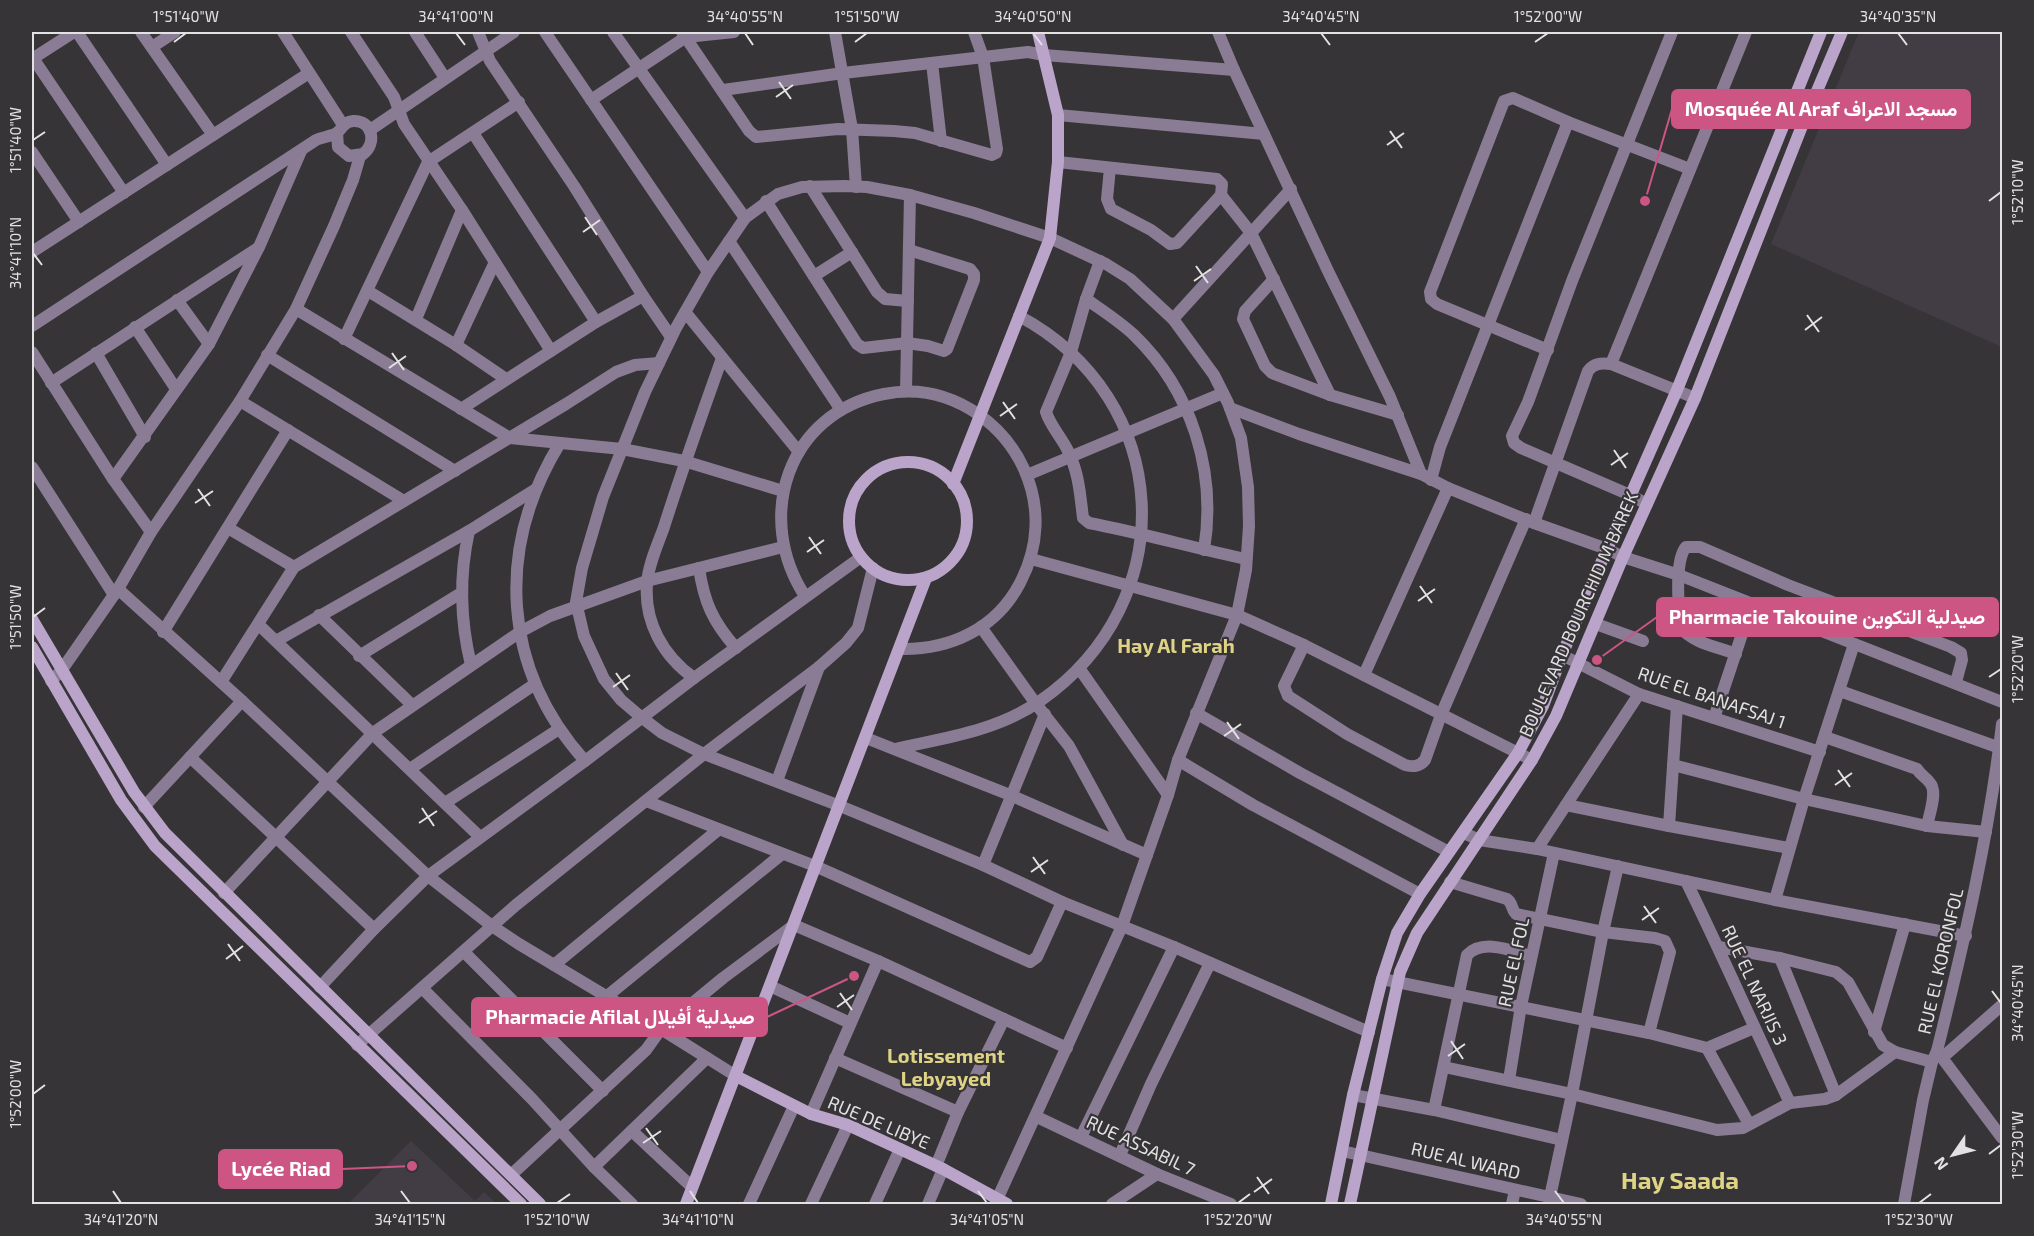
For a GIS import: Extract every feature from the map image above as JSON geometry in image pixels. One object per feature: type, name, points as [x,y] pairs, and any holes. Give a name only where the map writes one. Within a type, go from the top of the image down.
[{"type":"main road","points":[[953,484],[1050,238],[1058,162],[1058,115],[1038,32]]},
{"type":"main road","name":"BOULEVARD BOURCHID M'BAREK","points":[[1335,1204],[1353,1095],[1382,979],[1397,933],[1420,894],[1518,753],[1543,706],[1562,655],[1677,390],[1821,32]]},
{"type":"main road","name":"BOULEVARD BOURCHID M'BAREK","points":[[1350,1204],[1359,1154],[1403,961],[1417,933],[1548,733],[1623,557],[1695,398],[1800,130],[1842,32]]},
{"type":"main road","points":[[1723,278],[1739,284]]},
{"type":"main road","points":[[919,463],[938,470],[953,484],[964,505],[965,534],[958,551],[942,569],[926,578],[908,580],[895,578],[873,568],[861,557],[852,538],[849,512],[856,492],[874,472],[892,464],[919,463]]},
{"type":"main road","points":[[686,1204],[926,578]]},
{"type":"main road","points":[[32,619],[144,807],[165,833],[540,1204]]},
{"type":"main road","points":[[32,647],[121,800],[143,831],[357,1045],[521,1204]]},
{"type":"main road","name":"RUE DE LIBYE","points":[[736,1076],[811,1114],[848,1125],[900,1149],[939,1168],[1000,1203]]},
{"type":"street","points":[[124,193],[32,59],[76,32],[167,165]]},
{"type":"street","points":[[141,32],[213,135]]},
{"type":"street","points":[[152,46],[175,32]]},
{"type":"street","points":[[32,326],[322,137],[340,129],[356,121],[362,123],[370,130],[372,138],[367,152],[360,156],[349,156],[342,152],[337,144],[340,129],[283,32]]},
{"type":"street","points":[[351,32],[394,97],[404,124],[462,210],[551,351]]},
{"type":"street","points":[[415,32],[445,78]]},
{"type":"street","points":[[478,32],[485,51],[671,337]]},
{"type":"street","points":[[370,130],[514,32]]},
{"type":"street","points":[[544,32],[708,272]]},
{"type":"street","points":[[613,32],[744,218]]},
{"type":"street","points":[[591,100],[684,34],[734,32]]},
{"type":"street","points":[[835,32],[852,129],[856,187]]},
{"type":"street","points":[[684,34],[749,131],[756,137],[802,131],[852,129],[915,133],[992,155],[996,153],[983,57],[974,32]]},
{"type":"street","points":[[1218,32],[1426,477]]},
{"type":"street","points":[[1647,504],[1521,448],[1512,440],[1548,350],[1572,281],[1672,32]]},
{"type":"street","points":[[1611,364],[1746,32]]},
{"type":"street","points":[[723,90],[843,73],[1028,52],[1234,70]]},
{"type":"street","points":[[932,63],[941,141]]},
{"type":"street","points":[[32,251],[309,73]]},
{"type":"street","points":[[1548,350],[1488,327],[1433,302],[1430,292],[1504,101],[1513,98],[1690,169]]},
{"type":"street","points":[[344,339],[428,162],[519,102]]},
{"type":"street","points":[[1058,115],[1264,134]]},
{"type":"street","points":[[1426,477],[1488,327],[1568,122]]},
{"type":"street","points":[[473,132],[596,322]]},
{"type":"street","points":[[113,479],[208,344],[259,247],[302,150]]},
{"type":"street","points":[[32,152],[79,222]]},
{"type":"street","points":[[51,681],[61,671],[116,592],[151,532],[240,401],[296,309],[334,226],[360,156]]},
{"type":"street","points":[[1058,162],[1217,179],[1222,184],[1221,195],[1177,243],[1170,244],[1151,230],[1112,209],[1107,199],[1110,168]]},
{"type":"street","points":[[810,186],[882,297],[889,300],[908,301]]},
{"type":"street","points":[[1000,1203],[1066,1048],[1122,926],[1178,760],[1237,615],[1243,595],[1249,518],[1247,476],[1239,430],[1223,393],[1206,363],[1173,319],[1130,279],[1100,261],[1050,238],[910,195],[856,187],[810,186],[791,189],[766,201],[744,218],[708,272],[671,337],[622,449],[603,497],[577,593],[577,607],[584,636],[599,672],[616,695],[641,717],[662,732],[704,754],[840,806],[983,865],[1062,902],[1122,926],[1174,947],[1369,1032]]},
{"type":"street","points":[[1173,319],[1291,189]]},
{"type":"street","points":[[906,392],[910,195]]},
{"type":"street","points":[[1221,195],[1251,233],[1330,395]]},
{"type":"street","points":[[766,201],[860,346],[866,349],[885,344],[907,343],[946,350],[975,277],[973,271],[909,250]]},
{"type":"street","points":[[416,320],[462,210]]},
{"type":"street","points":[[729,241],[841,410]]},
{"type":"street","points":[[51,383],[259,247]]},
{"type":"street","points":[[814,276],[852,252]]},
{"type":"street","points":[[1100,261],[1086,299],[1071,352],[1046,412],[1071,457],[1079,481],[1083,518],[1085,521],[1246,560]]},
{"type":"street","points":[[456,345],[495,264]]},
{"type":"street","points":[[1274,279],[1245,311],[1243,319],[1265,366],[1277,376],[1330,395],[1398,415]]},
{"type":"street","points":[[368,291],[506,379]]},
{"type":"street","points":[[461,409],[596,322],[643,296]]},
{"type":"street","points":[[1086,299],[1121,323],[1143,344],[1168,376],[1187,409],[1205,474],[1208,518],[1204,550]]},
{"type":"street","points":[[177,300],[208,344]]},
{"type":"street","points":[[296,309],[510,438],[622,449],[684,461],[783,491]]},
{"type":"street","points":[[686,313],[799,452]]},
{"type":"street","points":[[895,749],[997,724],[1036,704],[1079,668],[1109,629],[1130,585],[1141,533],[1139,482],[1127,432],[1106,392],[1092,374],[1052,335],[1019,316]]},
{"type":"street","points":[[135,327],[176,389]]},
{"type":"street","points":[[32,352],[113,479],[151,532]]},
{"type":"street","points":[[96,353],[145,436]]},
{"type":"street","points":[[267,355],[455,471]]},
{"type":"street","points":[[694,678],[674,661],[657,635],[650,614],[647,581],[684,461],[722,358]]},
{"type":"street","points":[[221,682],[294,567],[616,372],[635,365],[659,363]]},
{"type":"street","points":[[1304,645],[1284,686],[1285,693],[1347,734],[1405,765],[1414,766],[1425,760],[1441,715],[1530,521],[1588,372],[1599,363],[1611,364],[1695,398]]},
{"type":"street","points":[[805,596],[791,573],[783,547],[780,519],[783,491],[799,452],[814,432],[841,410],[868,398],[906,392],[928,393],[949,398],[979,415],[995,428],[1010,445],[1027,475],[1035,511],[1035,535],[1031,559],[1008,604],[981,627],[968,635],[942,645],[900,649]]},
{"type":"street","points":[[1027,475],[1223,393]]},
{"type":"street","points":[[240,401],[404,501]]},
{"type":"street","points":[[1230,408],[1277,427],[1426,477],[1530,521],[1623,557],[1679,574],[2002,702]]},
{"type":"street","points":[[163,632],[288,430]]},
{"type":"street","points":[[560,443],[536,489],[522,533],[518,558],[517,600],[520,632],[535,684],[560,729],[585,761]]},
{"type":"street","points":[[32,467],[116,592],[242,701],[428,876],[492,926],[736,1076]]},
{"type":"street","points":[[1364,675],[1448,488]]},
{"type":"street","points":[[276,641],[469,531],[536,489]]},
{"type":"street","points":[[228,528],[294,567]]},
{"type":"street","points":[[469,531],[463,562],[461,593],[464,629],[471,665]]},
{"type":"street","points":[[1736,654],[1693,639],[1680,627],[1679,574],[1684,549],[1690,546],[1700,547],[1788,585],[1957,650],[1961,653],[1962,660],[1956,682]]},
{"type":"street","points":[[224,893],[373,733],[520,632],[550,616],[647,581],[783,547]]},
{"type":"street","points":[[320,987],[428,876],[805,596],[861,557]]},
{"type":"street","points":[[1031,559],[1237,615],[1304,645],[1532,760]]},
{"type":"street","points":[[699,568],[702,590],[709,611],[721,631],[736,648]]},
{"type":"street","points":[[357,1045],[492,926],[704,754],[819,667],[846,643],[858,628],[873,568]]},
{"type":"street","points":[[359,656],[461,593]]},
{"type":"street","points":[[1714,718],[1752,604]]},
{"type":"street","points":[[319,615],[412,705]]},
{"type":"street","points":[[1596,624],[1643,641]]},
{"type":"street","points":[[259,625],[480,837]]},
{"type":"street","points":[[981,627],[1077,759],[1123,845]]},
{"type":"street","points":[[1775,900],[1804,799],[1854,644]]},
{"type":"street","name":"RUE EL BANAFSAJ 1","points":[[1562,655],[1640,694],[1820,752]]},
{"type":"street","points":[[777,781],[819,667]]},
{"type":"street","points":[[1079,668],[1168,795]]},
{"type":"street","points":[[410,769],[535,684]]},
{"type":"street","points":[[1840,691],[2000,748]]},
{"type":"street","points":[[1537,849],[1640,694]]},
{"type":"street","points":[[144,807],[242,701]]},
{"type":"street","points":[[1669,826],[1677,706]]},
{"type":"street","points":[[1196,713],[1300,773],[1449,852]]},
{"type":"street","points":[[983,865],[1045,714]]},
{"type":"street","name":"RUE EL KORONFOL","points":[[1904,1204],[1923,1100],[1938,1057],[1966,936],[1986,832],[2002,724]]},
{"type":"street","points":[[446,803],[560,729]]},
{"type":"street","points":[[1825,737],[1917,769],[1932,786],[1927,826]]},
{"type":"street","points":[[866,738],[1010,795],[1147,855]]},
{"type":"street","points":[[190,757],[374,929]]},
{"type":"street","points":[[1178,760],[1253,805],[1420,894]]},
{"type":"street","points":[[1673,765],[1804,799],[1927,826],[1986,832]]},
{"type":"street","points":[[646,801],[815,866],[1030,962],[1037,957],[1062,902]]},
{"type":"street","points":[[1566,805],[1789,848]]},
{"type":"street","points":[[554,965],[718,830]]},
{"type":"street","points":[[1464,833],[1479,840],[1537,849],[1775,900],[1966,936]]},
{"type":"street","name":"RUE EL FOL","points":[[1509,1080],[1521,1006],[1554,853]]},
{"type":"street","points":[[606,997],[782,854]]},
{"type":"street","points":[[1550,1197],[1618,866]]},
{"type":"street","name":"RUE EL NARJIS 3","points":[[1686,881],[1719,947],[1790,1103]]},
{"type":"street","points":[[1450,882],[1503,897],[1511,902],[1512,910],[1516,914],[1603,932],[1655,938],[1668,944],[1670,957],[1649,1033]]},
{"type":"street","points":[[511,1175],[646,1050],[661,1029],[794,924],[1066,1048]]},
{"type":"street","points":[[1874,1032],[1905,924]]},
{"type":"street","points":[[1081,1137],[1174,947]]},
{"type":"street","points":[[1434,1110],[1467,955],[1480,947],[1497,947],[1531,956]]},
{"type":"street","points":[[1719,947],[1780,958],[1844,976],[1883,1045],[1895,1052],[1938,1057],[2002,1138]]},
{"type":"street","points":[[464,952],[603,1091]]},
{"type":"street","points":[[1780,958],[1836,1095]]},
{"type":"street","points":[[811,1114],[878,961]]},
{"type":"street","points":[[1120,1155],[1151,1084],[1210,963]]},
{"type":"street","points":[[1382,979],[1649,1033],[1707,1048],[1754,1028]]},
{"type":"street","points":[[770,986],[850,1023]]},
{"type":"street","points":[[422,988],[632,1204]]},
{"type":"street","points":[[1938,1057],[2002,1005]]},
{"type":"street","points":[[928,1204],[958,1112],[1004,1019]]},
{"type":"street","points":[[1707,1048],[1749,1124]]},
{"type":"street","points":[[1444,1067],[1572,1094],[1717,1130],[1743,1128],[1790,1103],[1825,1099],[1836,1095],[1895,1052]]},
{"type":"street","points":[[594,1167],[707,1058]]},
{"type":"street","points":[[835,1058],[958,1112]]},
{"type":"street","points":[[1353,1095],[1434,1110],[1562,1140]]},
{"type":"street","points":[[749,1204],[794,1106]]},
{"type":"street","name":"RUE ASSABIL 7","points":[[1037,1116],[1157,1173],[1231,1204]]},
{"type":"street","points":[[811,1204],[848,1125]]},
{"type":"street","points":[[632,1131],[692,1187]]},
{"type":"street","points":[[875,1204],[900,1149]]},
{"type":"street","name":"RUE AL WARD","points":[[1342,1151],[1580,1204]]},
{"type":"street","points":[[1112,1204],[1126,1201],[1157,1173]]},
{"type":"street","points":[[1512,1204],[1515,1190]]},
{"type":"shaded area","points":[[1859,32],[2002,32],[2002,347],[1771,244]]},
{"type":"shaded area","points":[[411,1141],[475,1201],[484,1192],[497,1204],[348,1204]]},
{"type":"place","name":"Mosquée Al Araf مسجد الاعراف","points":[[1645,201]]},
{"type":"place","name":"Pharmacie Takouine صيدلية التكوين","points":[[1597,660]]},
{"type":"place","name":"Pharmacie Afilal صيدلية أفيلال","points":[[854,976]]},
{"type":"place","name":"Lycée Riad","points":[[412,1166]]},
{"type":"district","name":"Hay Al Farah","points":[[1176,645]]},
{"type":"district","name":"Lotissement Lebyayed","points":[[946,1066]]},
{"type":"district","name":"Hay Saada","points":[[1680,1179]]}]
